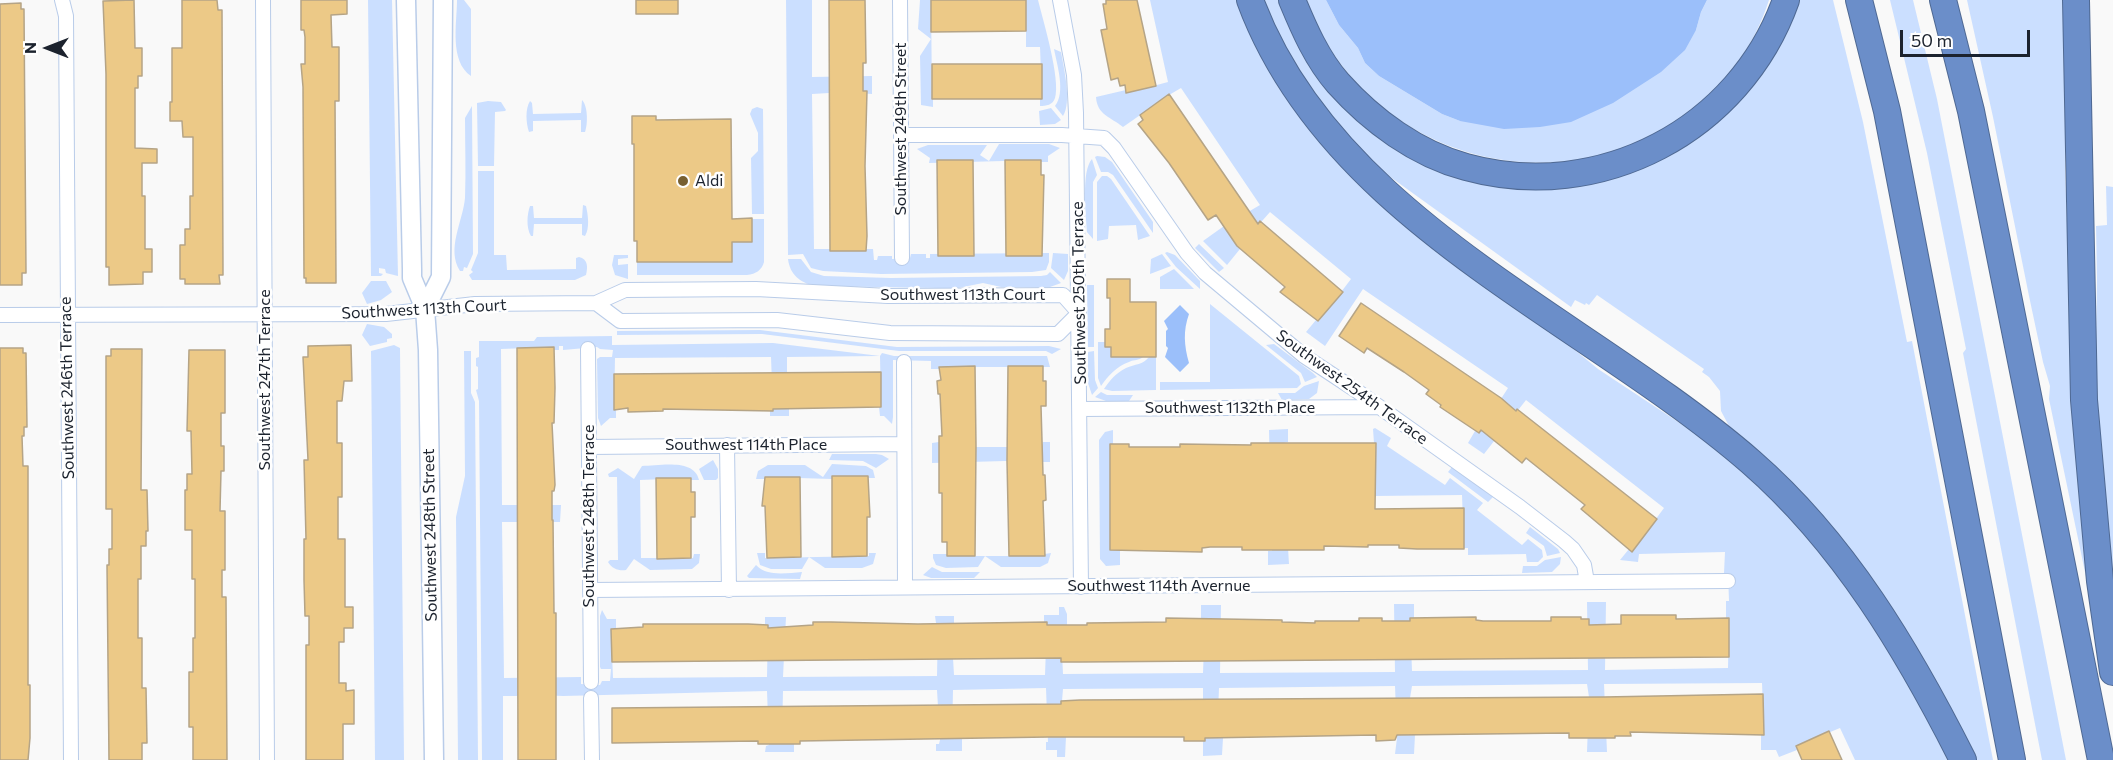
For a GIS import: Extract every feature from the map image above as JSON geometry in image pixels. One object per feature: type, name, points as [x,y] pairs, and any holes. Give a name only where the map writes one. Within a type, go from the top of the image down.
[{"type":"highway","points":[[1250,0],[1265,38],[1300,96],[1342,149],[1378,185],[1427,226],[1501,281],[1709,427],[1752,463],[1786,496],[1851,573],[1891,630],[1919,675],[1963,760]]},
{"type":"highway","points":[[1292,0],[1304,30],[1337,82],[1389,129],[1422,149],[1455,163],[1493,173],[1530,176],[1564,175],[1607,167],[1647,152],[1687,130],[1721,102],[1745,76],[1771,35],[1786,0]]},
{"type":"highway","points":[[1859,0],[1887,111],[2012,760]]},
{"type":"highway","points":[[1943,0],[1971,111],[2101,760]]},
{"type":"highway","points":[[2076,0],[2084,400],[2100,582],[2113,672]]},
{"type":"street","name":"Southwest 246th Terrace","points":[[62,0],[66,16],[66,315],[71,760]]},
{"type":"street","name":"Southwest 247th Terrace","points":[[263,0],[267,760]]},
{"type":"street","name":"Southwest 248th Street","points":[[406,0],[412,278],[425,309],[428,350],[434,760]]},
{"type":"street","points":[[425,309],[441,277],[443,0]]},
{"type":"street","name":"Southwest 249th Street","points":[[900,0],[902,258]]},
{"type":"street","name":"Southwest 250th Terrace","points":[[1060,0],[1074,75],[1077,136],[1081,587]]},
{"type":"street","name":"Southwest 254th Terrace","points":[[901,135],[1100,136],[1108,141],[1186,253],[1204,273],[1304,356],[1520,507],[1573,549],[1584,565],[1587,582]]},
{"type":"street","name":"Southwest 113th Court","points":[[0,315],[386,314],[475,304],[596,303],[625,290],[756,289],[888,296],[1063,295],[1079,313]]},
{"type":"street","points":[[596,303],[620,321],[777,320],[897,334],[1058,334],[1079,313]]},
{"type":"street","name":"Southwest 248th Terrace","points":[[588,349],[591,682]]},
{"type":"street","points":[[904,362],[905,587]]},
{"type":"street","name":"Southwest 1132th Place","points":[[1080,409],[1379,407]]},
{"type":"street","name":"Southwest 114th Place","points":[[589,447],[904,444]]},
{"type":"street","points":[[727,445],[729,590]]},
{"type":"street","name":"Southwest 114th Avernue","points":[[590,590],[1728,581]]},
{"type":"street","points":[[591,698],[592,760]]},
{"type":"shaded area","points":[[368,0],[392,0],[398,276],[386,273],[385,269],[379,268],[379,273],[383,274],[381,276],[371,276]]},
{"type":"shaded area","points":[[457,0],[464,0],[471,9],[471,76],[464,69],[457,51]]},
{"type":"shaded area","points":[[786,0],[812,0],[812,77],[872,76],[872,94],[829,91],[829,93],[812,94],[814,249],[866,251],[866,249],[873,249],[874,260],[877,260],[878,256],[892,256],[892,259],[910,258],[911,254],[926,254],[926,258],[930,258],[930,254],[1049,253],[1046,270],[881,274],[823,271],[811,268],[803,254],[788,255]]},
{"type":"shaded area","points":[[920,0],[931,0],[933,107],[921,105],[920,56],[931,39],[918,29]]},
{"type":"shaded area","points":[[1026,0],[1038,0],[1054,64],[1055,98],[1047,105],[1040,106],[1040,99],[1042,99],[1040,47],[1026,47]]},
{"type":"shaded area","points":[[1150,0],[1240,0],[1248,23],[1270,69],[1501,299],[1570,346],[1598,369],[1713,445],[1746,471],[1794,519],[1871,616],[1953,760],[1855,760],[1840,728],[1796,746],[1797,750],[1779,757],[1776,750],[1761,750],[1761,735],[1764,735],[1762,683],[1604,684],[1607,752],[1587,752],[1589,697],[1587,684],[1412,686],[1410,734],[1415,735],[1414,754],[1395,754],[1397,738],[1395,686],[1219,688],[1217,738],[1223,738],[1222,755],[1203,756],[1203,688],[1063,689],[1061,737],[1066,737],[1065,757],[1057,757],[1057,750],[1046,750],[1046,742],[1048,742],[1046,688],[953,690],[952,739],[962,739],[962,751],[936,751],[936,744],[939,744],[940,740],[937,690],[783,691],[782,735],[786,736],[786,744],[794,744],[794,752],[765,752],[766,746],[769,745],[767,691],[563,696],[518,694],[517,696],[503,696],[503,760],[482,760],[479,401],[476,390],[478,389],[478,367],[476,358],[479,357],[479,341],[534,341],[537,337],[612,336],[612,345],[773,343],[880,356],[787,357],[789,416],[770,416],[770,411],[773,411],[771,357],[615,358],[614,410],[616,410],[616,418],[610,418],[601,426],[598,418],[597,359],[612,357],[613,350],[597,347],[563,350],[563,346],[559,346],[559,350],[554,350],[554,347],[501,349],[502,505],[561,505],[560,522],[518,520],[517,522],[502,522],[504,678],[581,677],[581,684],[600,685],[602,681],[610,681],[611,669],[600,667],[602,610],[607,619],[616,619],[616,629],[611,629],[613,678],[767,677],[768,625],[765,625],[765,617],[786,617],[783,677],[937,676],[938,624],[935,616],[954,616],[954,623],[951,624],[954,675],[1045,675],[1047,622],[1044,622],[1044,615],[1059,615],[1059,607],[1064,607],[1067,614],[1067,625],[1069,625],[1061,633],[1063,674],[1203,673],[1205,619],[1201,618],[1201,605],[1221,605],[1220,673],[1395,672],[1394,604],[1414,604],[1414,618],[1410,618],[1412,671],[1588,670],[1587,602],[1606,602],[1605,670],[1728,668],[1729,619],[1726,618],[1726,601],[1729,601],[1728,573],[1724,573],[1725,552],[1639,554],[1638,562],[1620,560],[1629,549],[1632,551],[1664,508],[1526,400],[1484,454],[1468,443],[1475,431],[1479,433],[1508,388],[1363,289],[1325,346],[1306,332],[1316,320],[1319,321],[1351,279],[1270,212],[1239,247],[1240,249],[1227,265],[1203,241],[1260,205],[1181,88],[1123,127],[1099,108],[1096,97],[1126,90],[1127,93],[1168,82]]},
{"type":"shaded area","points":[[1258,0],[1284,0],[1298,37],[1450,171],[1652,161],[1796,0],[1833,0],[1863,122],[1907,342],[1912,341],[1993,760],[1972,760],[1786,483],[1729,426],[1721,411],[1720,391],[1702,372],[1704,369],[1597,295],[1589,305],[1575,300],[1571,307],[1382,171],[1319,110]]},
{"type":"shaded area","points":[[1306,0],[1326,0],[1339,25],[1358,48],[1365,63],[1379,76],[1442,114],[1460,121],[1696,30],[1707,0],[1769,0],[1756,32],[1739,60],[1718,86],[1692,109],[1640,141],[1584,158],[1527,162],[1471,153],[1419,132],[1372,98],[1334,54]]},
{"type":"shaded area","points":[[1890,0],[1913,0],[1937,99],[2066,760],[2042,760],[1963,353],[1966,349],[1927,153]]},
{"type":"shaded area","points":[[1967,0],[2066,0],[2067,144],[2065,171],[2071,320],[2069,343],[2072,344],[2091,601],[2049,399],[2050,386]]},
{"type":"shaded area","points":[[1054,49],[1061,52],[1065,76],[1067,102],[1063,116],[1055,106],[1060,86]]},
{"type":"shaded area","points":[[582,100],[587,115],[585,132],[581,132],[581,120],[533,121],[533,131],[529,132],[527,108],[530,101],[533,114],[581,113]]},
{"type":"shaded area","points":[[501,102],[506,110],[495,112],[494,166],[478,166],[477,103]]},
{"type":"shaded area","points":[[472,106],[473,254],[467,268],[464,267],[463,271],[460,271],[456,262],[455,244],[465,198],[465,118]]},
{"type":"shaded area","points":[[757,107],[763,109],[764,214],[752,214],[751,158],[758,151],[758,133],[750,114],[752,109]]},
{"type":"shaded area","points":[[1051,108],[1061,120],[1055,124],[1040,125],[1039,111]]},
{"type":"shaded area","points":[[999,144],[1049,144],[1060,148],[1048,156],[1048,162],[1040,160],[929,163],[930,158],[917,149],[928,145],[987,145],[980,155],[989,161]]},
{"type":"shaded area","points":[[1095,157],[1105,157],[1112,162],[1153,222],[1153,233],[1113,175],[1101,172]]},
{"type":"shaded area","points":[[1092,159],[1097,175],[1093,182],[1093,239],[1087,232],[1085,194],[1086,173]]},
{"type":"shaded area","points":[[478,171],[494,171],[494,255],[506,255],[507,270],[576,269],[576,258],[579,257],[587,264],[586,275],[575,280],[472,280],[469,275],[473,272],[471,270],[478,253]]},
{"type":"shaded area","points":[[1102,176],[1111,179],[1150,236],[1138,240],[1136,225],[1109,226],[1108,239],[1097,241],[1097,182]]},
{"type":"shaded area","points":[[2106,186],[2113,187],[2113,598],[2095,405],[2096,226],[2107,225]]},
{"type":"shaded area","points":[[583,205],[586,206],[588,217],[588,229],[585,236],[582,235],[582,224],[534,224],[533,236],[531,236],[528,229],[530,206],[533,206],[534,218],[582,218]]},
{"type":"shaded area","points":[[752,219],[764,219],[764,262],[756,273],[747,275],[637,275],[637,262],[731,261],[732,242],[752,242]]},
{"type":"shaded area","points":[[1199,244],[1224,268],[1219,272],[1195,248]]},
{"type":"shaded area","points":[[1053,253],[1068,254],[1068,271],[1064,280],[1051,268]]},
{"type":"shaded area","points":[[1165,253],[1175,255],[1200,281],[1200,289],[1176,267]]},
{"type":"shaded area","points":[[1162,254],[1171,266],[1150,274],[1151,259]]},
{"type":"shaded area","points":[[614,255],[628,255],[628,258],[618,259],[618,265],[628,264],[628,279],[615,275],[612,265]]},
{"type":"shaded area","points":[[788,259],[801,259],[811,272],[824,276],[891,278],[1041,276],[1050,272],[1061,283],[1050,287],[1001,287],[983,283],[958,288],[814,286],[796,277]]},
{"type":"shaded area","points":[[1174,269],[1194,289],[1160,289],[1160,277]]},
{"type":"shaded area","points":[[371,281],[386,281],[392,292],[381,300],[367,304],[362,293]]},
{"type":"shaded area","points":[[1087,285],[1094,285],[1094,347],[1088,347]]},
{"type":"shaded area","points":[[1210,304],[1299,376],[1301,384],[1297,388],[1160,390],[1160,382],[1210,382]]},
{"type":"shaded area","points":[[367,324],[384,327],[392,334],[392,338],[387,339],[387,342],[370,346],[362,335]]},
{"type":"shaded area","points":[[760,330],[897,347],[1049,346],[1061,349],[1052,354],[1046,351],[899,351],[762,334],[617,335],[617,331]]},
{"type":"shaded area","points":[[1098,342],[1105,342],[1105,347],[1111,347],[1111,357],[1143,357],[1121,366],[1101,386],[1098,378]]},
{"type":"shaded area","points":[[1274,344],[1317,377],[1305,382],[1301,373],[1266,345]]},
{"type":"shaded area","points":[[394,345],[400,348],[404,760],[375,760],[371,351]]},
{"type":"shaded area","points":[[464,351],[471,351],[471,393],[475,402],[478,760],[458,760],[456,517],[465,476]]},
{"type":"shaded area","points":[[1094,351],[1095,380],[1098,388],[1092,395],[1088,383],[1088,352]]},
{"type":"shaded area","points":[[882,353],[894,356],[1047,356],[1050,367],[974,366],[931,369],[931,361],[893,360],[892,424],[884,416],[880,416],[880,356]]},
{"type":"shaded area","points":[[1149,357],[1156,357],[1156,390],[1112,391],[1104,389],[1119,372]]},
{"type":"shaded area","points":[[1319,381],[1317,393],[1309,399],[1282,400],[1278,393],[1295,393],[1304,386]]},
{"type":"shaded area","points":[[1101,392],[1107,395],[1133,395],[1129,401],[1106,401],[1095,397]]},
{"type":"shaded area","points":[[1288,429],[1288,442],[1284,443],[1284,484],[1289,564],[1268,565],[1268,551],[1272,551],[1269,430]]},
{"type":"shaded area","points":[[1373,429],[1391,438],[1387,446],[1445,485],[1450,478],[1483,503],[1477,510],[1522,545],[1528,539],[1542,550],[1543,557],[1538,562],[1527,562],[1526,554],[1468,555],[1468,548],[1464,548],[1462,495],[1374,496],[1376,443],[1374,443]]},
{"type":"shaded area","points":[[1113,430],[1113,444],[1110,444],[1110,485],[1120,550],[1120,565],[1106,566],[1100,559],[1099,440],[1105,432]]},
{"type":"shaded area","points":[[939,442],[939,447],[1042,447],[1043,442],[1050,442],[1050,462],[1042,460],[932,463],[932,443]]},
{"type":"shaded area","points":[[832,454],[876,454],[889,459],[876,468],[863,461],[829,460]]},
{"type":"shaded area","points":[[713,460],[718,469],[718,478],[704,480],[699,469]]},
{"type":"shaded area","points":[[832,464],[866,466],[873,470],[875,478],[832,476],[832,479],[765,477],[765,479],[756,479],[758,471],[768,465],[805,465],[823,477]]},
{"type":"shaded area","points":[[642,466],[683,466],[696,473],[699,480],[691,480],[691,478],[640,480],[641,558],[693,558],[694,554],[700,554],[699,563],[692,569],[650,570],[634,559],[626,570],[621,570],[614,568],[608,562],[618,560],[617,477],[609,477],[608,474],[618,468],[634,479]]},
{"type":"shaded area","points":[[1452,467],[1493,497],[1488,502],[1448,472]]},
{"type":"shaded area","points":[[1530,527],[1560,553],[1547,556],[1544,546],[1526,533]]},
{"type":"shaded area","points":[[757,553],[765,553],[765,558],[809,557],[802,569],[771,569],[760,565]]},
{"type":"shaded area","points":[[869,553],[876,553],[873,564],[862,568],[825,568],[809,557],[869,556]]},
{"type":"shaded area","points":[[1051,553],[1048,563],[1040,567],[1001,567],[985,556],[1044,556]]},
{"type":"shaded area","points":[[933,554],[947,554],[948,556],[985,556],[978,567],[946,568],[936,565]]},
{"type":"shaded area","points":[[1561,557],[1560,564],[1552,572],[1522,573],[1523,566],[1537,566],[1545,560]]},
{"type":"shaded area","points":[[756,565],[771,573],[802,572],[800,579],[749,578],[747,576]]},
{"type":"shaded area","points":[[932,567],[942,572],[980,572],[974,578],[931,578],[923,575]]},
{"type":"water","points":[[1326,0],[1707,0],[1696,30],[1685,50],[1661,72],[1613,103],[1571,122],[1504,129],[1460,121],[1442,114],[1379,76],[1365,63],[1358,48],[1339,25]]},
{"type":"water","points":[[1180,305],[1189,314],[1185,338],[1189,363],[1180,372],[1165,357],[1168,348],[1166,331],[1168,329],[1164,321]]},
{"type":"building","points":[[134,0],[135,48],[142,48],[142,76],[138,76],[138,88],[135,88],[135,148],[157,149],[157,163],[142,163],[142,196],[145,196],[145,249],[152,249],[152,272],[143,272],[143,284],[109,285],[109,267],[106,267],[106,74],[103,1]]},
{"type":"building","points":[[182,0],[217,0],[218,10],[222,10],[223,275],[219,275],[220,284],[185,284],[185,279],[180,279],[180,245],[185,245],[185,229],[190,229],[190,196],[193,196],[193,137],[183,137],[182,121],[170,121],[172,48],[182,48]]},
{"type":"building","points":[[301,0],[347,0],[347,14],[331,15],[332,47],[339,47],[339,101],[335,101],[336,283],[306,283],[306,278],[304,278],[301,64],[305,64],[305,37],[304,30],[301,30]]},
{"type":"building","points":[[636,0],[678,0],[678,14],[636,14]]},
{"type":"building","points":[[829,0],[865,0],[866,63],[863,63],[863,91],[867,91],[866,251],[830,251]]},
{"type":"building","points":[[931,0],[1026,0],[1026,31],[931,32]]},
{"type":"building","points":[[1106,0],[1137,0],[1156,86],[1126,93],[1125,85],[1120,86],[1118,78],[1111,80],[1101,30],[1107,29],[1103,4],[1106,4]]},
{"type":"building","points":[[21,3],[21,9],[24,9],[26,273],[22,273],[22,285],[0,285],[0,4]]},
{"type":"building","points":[[932,64],[1042,64],[1042,99],[932,99]]},
{"type":"building","points":[[1169,94],[1258,224],[1260,221],[1343,292],[1318,321],[1280,292],[1285,287],[1237,246],[1216,215],[1208,220],[1169,163],[1138,124],[1143,120],[1140,115]]},
{"type":"building","name":"Aldi","points":[[632,116],[656,116],[656,120],[731,119],[732,219],[752,218],[752,242],[732,242],[732,262],[637,262],[637,241],[634,241]]},
{"type":"building","points":[[937,160],[973,160],[974,256],[938,256]]},
{"type":"building","points":[[1005,160],[1041,160],[1041,175],[1044,175],[1042,256],[1006,256]]},
{"type":"building","points":[[1107,279],[1130,279],[1130,302],[1156,302],[1156,357],[1111,357],[1111,347],[1105,347],[1105,329],[1110,329],[1110,298],[1107,298]]},
{"type":"building","points":[[1361,303],[1501,398],[1516,411],[1517,409],[1657,519],[1632,552],[1581,509],[1585,505],[1526,458],[1522,463],[1481,430],[1479,433],[1440,407],[1441,405],[1426,394],[1429,390],[1404,372],[1367,348],[1364,353],[1339,336]]},
{"type":"building","points":[[351,345],[352,381],[344,381],[342,401],[337,401],[337,443],[342,443],[342,497],[338,497],[338,539],[345,539],[345,607],[353,607],[353,628],[344,628],[344,642],[339,642],[339,683],[346,683],[346,691],[354,690],[354,724],[343,724],[343,760],[306,760],[306,645],[309,645],[309,616],[305,616],[304,460],[308,460],[303,357],[308,357],[308,346]]},
{"type":"building","points":[[554,347],[555,388],[554,423],[552,423],[555,485],[552,491],[552,520],[554,613],[556,613],[556,760],[518,760],[517,348]]},
{"type":"building","points":[[0,348],[23,348],[23,353],[26,353],[27,427],[24,427],[24,436],[22,436],[23,466],[28,466],[30,738],[28,760],[0,760]]},
{"type":"building","points":[[111,349],[142,349],[141,490],[147,490],[148,531],[146,531],[146,546],[141,546],[141,579],[138,579],[138,638],[142,638],[142,688],[146,688],[147,743],[142,743],[142,760],[109,760],[107,565],[109,565],[109,549],[112,549],[112,509],[106,509],[106,356],[111,356]]},
{"type":"building","points":[[189,350],[225,350],[225,413],[221,413],[224,471],[221,471],[220,511],[225,511],[225,570],[222,570],[222,597],[226,597],[227,760],[193,760],[193,727],[189,727],[189,672],[193,672],[193,638],[195,638],[195,579],[192,579],[192,530],[185,530],[187,474],[192,474],[191,431],[187,431]]},
{"type":"building","points":[[975,366],[975,556],[947,556],[947,542],[942,542],[942,493],[939,493],[939,436],[942,436],[940,394],[938,394],[937,381],[941,380],[939,367]]},
{"type":"building","points":[[1008,366],[1043,366],[1043,381],[1046,381],[1046,406],[1041,406],[1046,500],[1043,501],[1045,556],[1009,556]]},
{"type":"building","points":[[881,372],[881,407],[773,409],[773,411],[663,409],[663,411],[628,412],[628,408],[614,410],[614,374]]},
{"type":"building","points":[[1251,443],[1376,443],[1375,509],[1464,508],[1464,549],[1417,549],[1399,548],[1399,545],[1368,545],[1368,547],[1324,546],[1324,550],[1242,550],[1242,547],[1210,547],[1202,548],[1202,552],[1110,550],[1110,444],[1129,444],[1129,447],[1180,447],[1180,444],[1251,445]]},
{"type":"building","points":[[832,476],[868,476],[870,517],[867,517],[867,556],[832,557]]},
{"type":"building","points":[[765,477],[800,477],[801,557],[767,558],[765,506],[762,506]]},
{"type":"building","points":[[656,478],[691,478],[691,492],[695,492],[695,517],[691,517],[691,558],[657,559]]},
{"type":"building","points":[[1621,615],[1676,615],[1676,619],[1729,618],[1729,657],[1080,662],[1061,662],[1061,658],[612,662],[611,629],[643,627],[643,624],[748,624],[768,625],[768,628],[813,625],[813,622],[918,624],[1047,622],[1047,625],[1087,625],[1087,623],[1166,622],[1166,618],[1282,620],[1282,622],[1315,623],[1315,621],[1359,621],[1359,618],[1410,621],[1410,618],[1476,617],[1476,620],[1483,621],[1551,621],[1551,617],[1581,617],[1581,619],[1589,619],[1589,625],[1621,624]]},
{"type":"building","points":[[1763,694],[1764,735],[1630,732],[1631,736],[1615,736],[1615,738],[1569,738],[1569,733],[1397,735],[1395,740],[1376,741],[1376,735],[1205,738],[1205,741],[1184,741],[1184,737],[1048,737],[800,741],[800,744],[758,744],[758,741],[612,743],[612,708],[1061,704],[1061,701],[1080,700]]},
{"type":"building","points":[[1829,731],[1842,760],[1802,760],[1796,746]]},
{"type":"place","name":"Aldi","points":[[683,181]]}]
